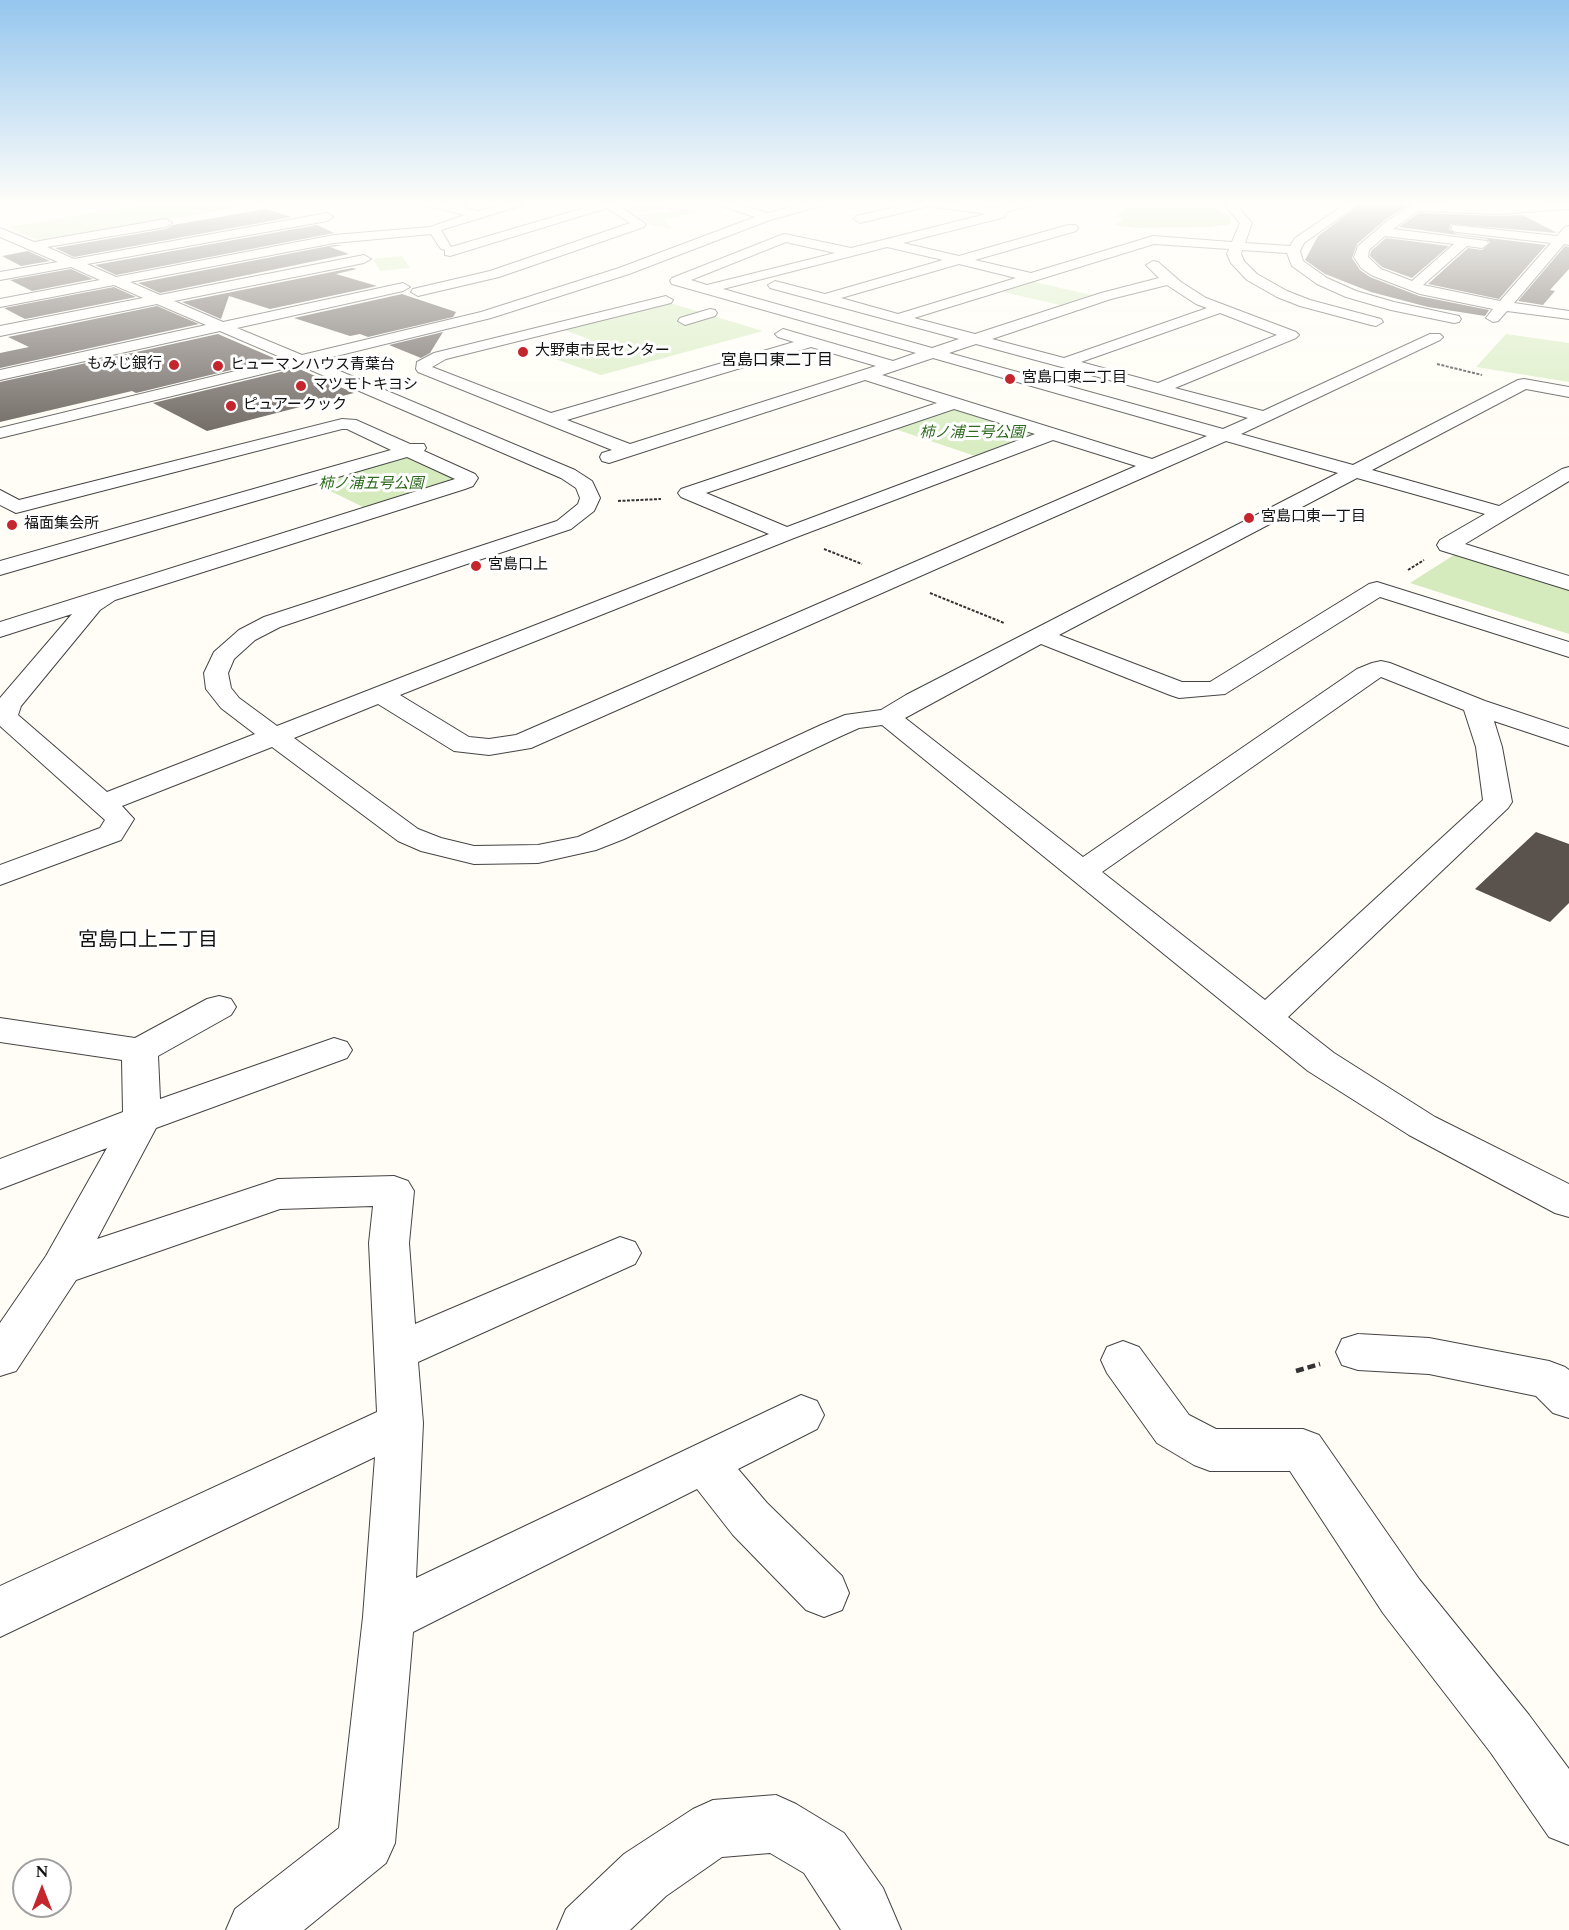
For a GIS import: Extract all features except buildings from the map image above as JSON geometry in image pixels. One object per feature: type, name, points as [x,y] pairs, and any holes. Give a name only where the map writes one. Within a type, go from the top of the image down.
[{"type":"street","points":[[0,303],[51,293]]},
{"type":"street","points":[[141,293],[303,360],[409,393],[471,433],[563,472],[585,485],[590,498],[583,512],[564,525],[285,617],[253,632],[229,650],[216,673],[219,688],[230,703],[418,840],[458,852],[522,856],[563,850],[600,839],[830,731],[854,721],[888,717],[915,700],[1524,384],[1569,392]]},
{"type":"street","points":[[0,331],[157,300],[205,293]]},
{"type":"street","points":[[0,375],[222,327],[395,293]]},
{"type":"street","points":[[420,293],[444,301]]},
{"type":"street","points":[[0,433],[486,315],[556,293]]},
{"type":"street","points":[[628,450],[424,369],[423,365],[440,357],[692,293]]},
{"type":"street","points":[[721,293],[1502,513]]},
{"type":"street","points":[[806,293],[1265,417]]},
{"type":"street","points":[[825,298],[843,293]]},
{"type":"street","points":[[899,318],[982,293]]},
{"type":"street","points":[[563,472],[1118,293]]},
{"type":"street","points":[[1160,388],[1292,335],[1218,309],[1188,293]]},
{"type":"street","points":[[1280,293],[1330,310],[1387,324]]},
{"type":"street","points":[[1351,293],[1370,300],[1464,321]]},
{"type":"street","points":[[1441,293],[1501,306],[1569,315]]},
{"type":"street","points":[[1492,324],[1501,306],[1513,293]]},
{"type":"street","points":[[666,300],[711,313],[685,318]]},
{"type":"street","points":[[1267,326],[1370,300]]},
{"type":"street","points":[[462,307],[486,315]]},
{"type":"street","points":[[1064,363],[1218,309]]},
{"type":"street","points":[[766,329],[893,366]]},
{"type":"street","points":[[380,694],[463,745],[489,747],[522,742],[1265,417],[1435,337],[1419,331]]},
{"type":"street","points":[[550,419],[811,342]]},
{"type":"street","points":[[865,375],[1151,465]]},
{"type":"street","points":[[409,393],[454,381]]},
{"type":"street","points":[[787,534],[688,493],[954,403]]},
{"type":"street","points":[[0,496],[16,507],[342,423],[350,424],[414,456],[468,478],[466,482],[0,630]]},
{"type":"street","points":[[0,568],[213,507],[414,456],[471,433]]},
{"type":"street","points":[[102,804],[787,534],[1052,434]]},
{"type":"street","points":[[154,472],[174,483]]},
{"type":"street","points":[[1448,545],[1565,479]]},
{"type":"street","points":[[194,495],[213,507]]},
{"type":"street","points":[[1448,545],[1569,583]]},
{"type":"street","points":[[1041,636],[1179,690],[1216,689],[1377,589],[1569,650]]},
{"type":"street","points":[[0,876],[111,834],[120,819],[4,717],[8,705],[92,605],[107,595]]},
{"type":"street","points":[[1081,872],[1366,674],[1381,668],[1476,706],[1569,738]]},
{"type":"street","points":[[1265,1019],[1498,802],[1489,747],[1476,706]]},
{"type":"street","points":[[888,717],[1321,1062],[1413,1120],[1569,1202]]},
{"type":"street","points":[[0,1030],[140,1051],[219,1007]]},
{"type":"street","points":[[0,1175],[142,1119],[334,1050]]},
{"type":"street","points":[[0,1358],[62,1268],[142,1119],[140,1051]]},
{"type":"street","points":[[62,1268],[278,1194],[394,1191],[389,1243],[400,1423],[389,1617],[366,1844],[256,1930]]},
{"type":"street","points":[[396,1352],[620,1254]]},
{"type":"street","points":[[1358,1352],[1429,1356],[1549,1380],[1569,1399]]},
{"type":"street","points":[[1123,1360],[1173,1429],[1210,1450],[1303,1450],[1401,1596],[1510,1734],[1569,1817]]},
{"type":"street","points":[[389,1617],[801,1415]]},
{"type":"street","points":[[0,1611],[400,1423]]},
{"type":"street","points":[[704,1463],[750,1519],[824,1593]]},
{"type":"street","points":[[587,1930],[645,1875],[713,1829],[776,1824],[824,1853],[862,1909],[871,1930]]},
{"type":"path","points":[[1397,355],[1524,384]]},
{"type":"path","points":[[618,501],[654,501]]},
{"type":"path","points":[[1377,589],[1448,545]]},
{"type":"path","points":[[828,550],[844,557]]},
{"type":"path","points":[[948,600],[1010,625]]},
{"type":"green space","points":[[1008,293],[1091,295],[1060,305]]},
{"type":"green space","points":[[670,303],[763,331],[601,375],[555,359],[576,353],[559,347],[589,339],[564,330]]},
{"type":"green space","points":[[1506,334],[1569,343],[1569,382],[1476,367]]},
{"type":"green space","name":"柿ノ浦三号公園","points":[[956,408],[1036,433],[975,456],[895,429]]},
{"type":"green space","name":"柿ノ浦五号公園","points":[[400,455],[456,480],[365,508],[310,481]]},
{"type":"green space","points":[[1457,553],[1569,587],[1569,634],[1410,583]]},
{"type":"place","name":"大野東市民センター","points":[[523,352]]},
{"type":"place","name":"もみじ銀行","points":[[174,365]]},
{"type":"place","name":"ヒューマンハウス青葉台","points":[[218,366]]},
{"type":"place","name":"宮島口東二丁目","points":[[1010,379]]},
{"type":"place","name":"マツモトキヨシ","points":[[301,386]]},
{"type":"place","name":"ピュアークック","points":[[231,406]]},
{"type":"place","name":"宮島口東一丁目","points":[[1249,518]]},
{"type":"place","name":"福面集会所","points":[[12,525]]},
{"type":"place","name":"宮島口上","points":[[476,566]]},
{"type":"district","name":"宮島口東二丁目","points":[[777,362]]},
{"type":"district","name":"宮島口上二丁目","points":[[148,942]]}]
